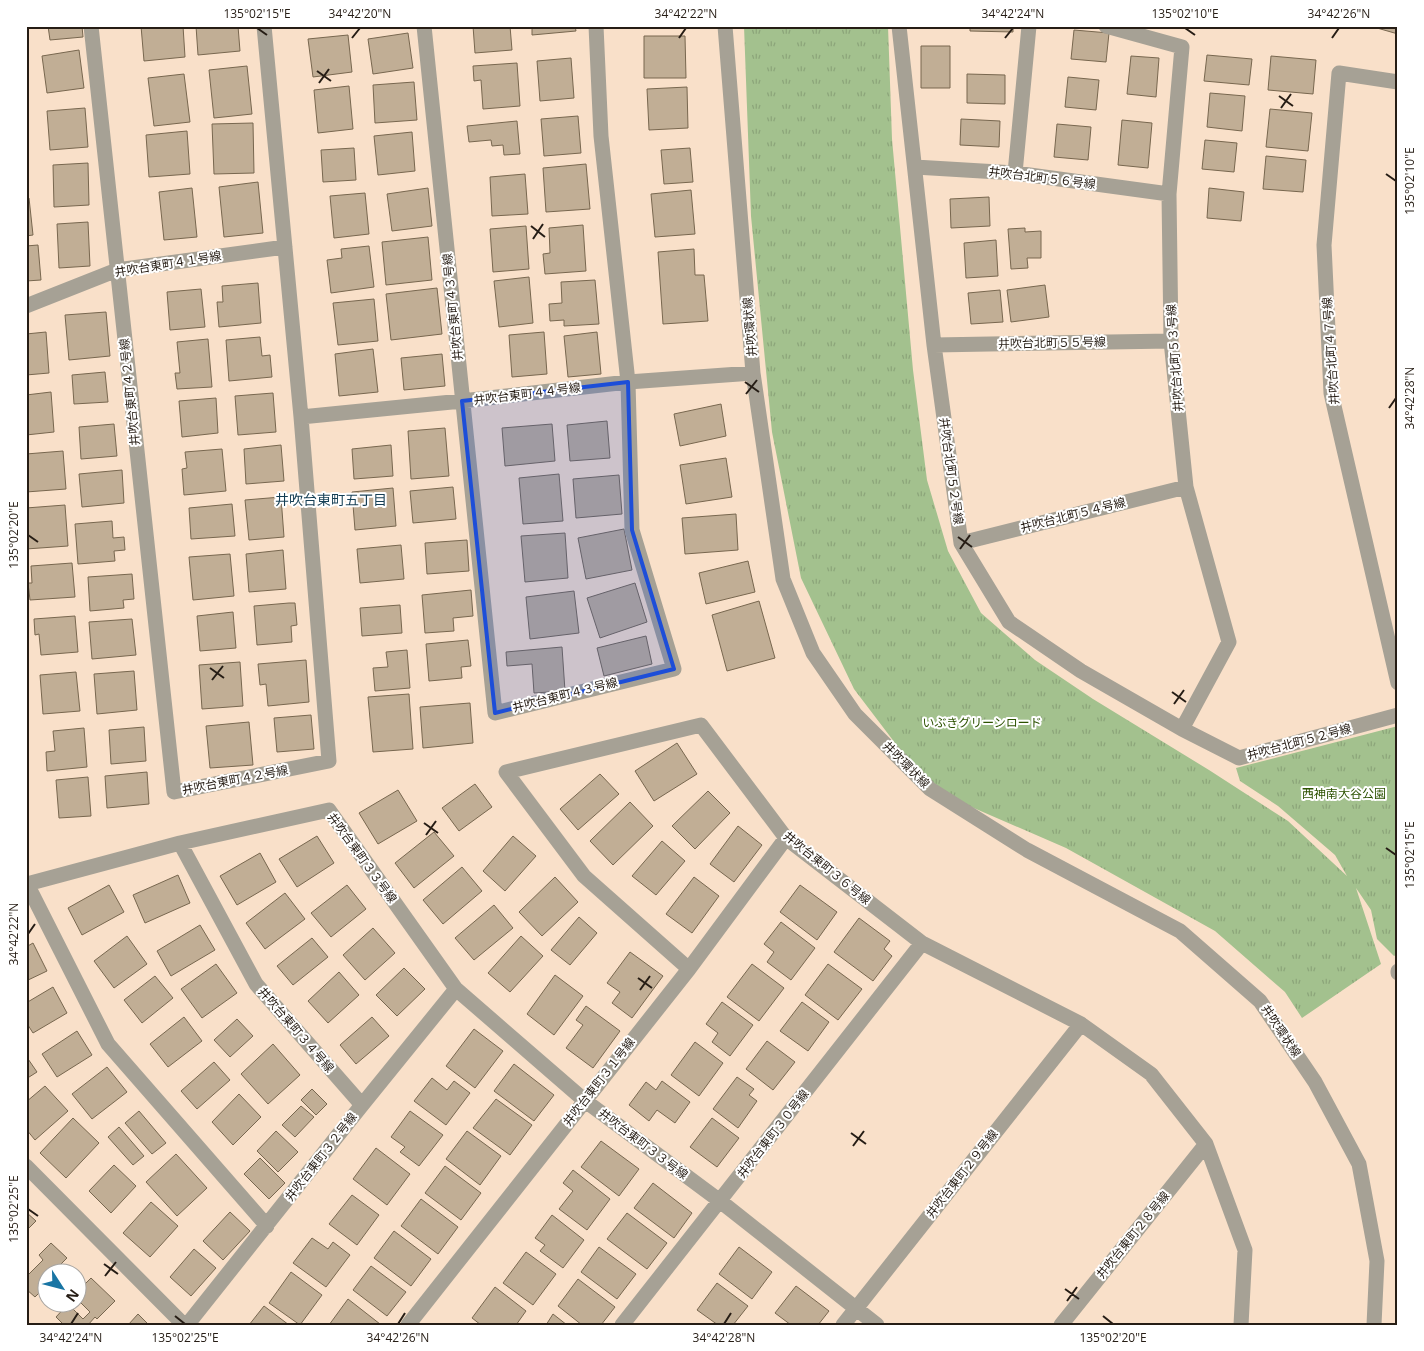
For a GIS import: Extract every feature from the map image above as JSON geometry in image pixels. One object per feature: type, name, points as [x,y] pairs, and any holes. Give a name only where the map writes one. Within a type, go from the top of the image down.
[{"type":"street","name":"井吹台東町４２号線","points":[[91,26],[174,792],[329,761],[301,417],[264,26]]},
{"type":"street","name":"井吹台東町４３号線","points":[[424,26],[495,712],[674,669],[632,530],[628,382],[601,136],[596,26]]},
{"type":"street","name":"井吹環状線","points":[[725,26],[753,372],[782,579],[814,653],[855,714],[930,789],[1028,850],[1180,931],[1260,1000],[1316,1082],[1359,1164],[1377,1261],[1374,1325]]},
{"type":"street","name":"井吹台北町５２号線","points":[[900,26],[934,345],[961,543],[1009,622],[1081,671],[1182,729],[1239,758],[1398,715]]},
{"type":"street","points":[[1015,173],[1029,26]]},
{"type":"street","name":"井吹台北町５３号線","points":[[1106,26],[1182,47],[1169,194],[1171,340],[1186,487],[1230,642],[1182,729]]},
{"type":"street","name":"井吹台北町４７号線","points":[[1398,82],[1338,73],[1324,245],[1331,393],[1398,683]]},
{"type":"street","name":"井吹台北町５６号線","points":[[914,167],[1015,173],[1169,194]]},
{"type":"street","name":"井吹台東町４１号線","points":[[26,306],[117,270],[285,247]]},
{"type":"street","name":"井吹台北町５５号線","points":[[934,345],[1171,340]]},
{"type":"street","name":"井吹台東町４４号線","points":[[301,417],[628,382],[753,372]]},
{"type":"street","name":"井吹台北町５４号線","points":[[961,543],[1186,487]]},
{"type":"street","name":"井吹台東町３６号線","points":[[689,969],[584,876],[506,772],[701,725],[786,838],[922,943],[1081,1024],[1151,1074],[1206,1144],[1245,1250],[1241,1325]]},
{"type":"street","name":"井吹台東町３３号線","points":[[267,1226],[108,1044],[27,884],[180,843],[329,810],[456,989],[584,1100],[720,1202],[877,1325]]},
{"type":"street","name":"井吹台東町３１号線","points":[[408,1325],[689,969],[786,838]]},
{"type":"street","name":"井吹台東町３４号線","points":[[180,843],[256,984],[362,1105]]},
{"type":"street","name":"井吹台東町３０号線","points":[[622,1325],[922,943]]},
{"type":"street","name":"井吹台東町３２号線","points":[[186,1325],[456,989]]},
{"type":"street","name":"井吹台東町２９号線","points":[[844,1325],[1081,1024]]},
{"type":"street","name":"井吹台東町２８号線","points":[[1061,1325],[1206,1144]]},
{"type":"street","points":[[26,1166],[186,1325]]},
{"type":"highlighted area","points":[[628,382],[632,530],[674,669],[495,713],[462,401]]},
{"type":"green space","name":"いぶきグリーンロード","points":[[744,26],[888,26],[892,139],[913,370],[927,480],[948,551],[981,613],[1035,660],[1093,699],[1288,821],[1347,876],[1335,855],[1278,806],[1240,781],[1236,768],[1398,726],[1398,954],[1394,956],[1377,939],[1371,910],[1356,888],[1381,964],[1302,1018],[1285,992],[1215,931],[1066,848],[930,789],[854,689],[801,578],[772,432],[751,216]]},
{"type":"building","points":[[48,26],[82,26],[83,37],[50,40]]},
{"type":"building","points":[[141,26],[183,26],[185,57],[144,61]]},
{"type":"building","points":[[196,26],[238,26],[240,51],[198,55]]},
{"type":"building","points":[[473,26],[510,26],[512,50],[475,53]]},
{"type":"building","points":[[532,26],[575,26],[576,31],[532,35]]},
{"type":"building","points":[[970,26],[1013,26],[1013,32],[970,31]]},
{"type":"building","points":[[1377,26],[1398,26],[1398,34],[1377,28]]},
{"type":"building","points":[[1074,30],[1109,33],[1106,62],[1071,59]]},
{"type":"building","points":[[408,33],[413,68],[373,74],[368,39]]},
{"type":"building","points":[[348,35],[352,72],[313,77],[308,39]]},
{"type":"building","points":[[644,36],[685,36],[686,78],[644,78]]},
{"type":"building","points":[[921,46],[950,46],[950,88],[921,88]]},
{"type":"building","points":[[79,50],[84,88],[47,93],[42,56]]},
{"type":"building","points":[[1207,55],[1252,59],[1249,85],[1204,81]]},
{"type":"building","points":[[1131,56],[1159,58],[1156,97],[1127,94]]},
{"type":"building","points":[[1271,56],[1316,60],[1313,94],[1268,90]]},
{"type":"building","points":[[571,58],[574,98],[540,101],[537,61]]},
{"type":"building","points":[[517,63],[520,106],[483,109],[481,80],[474,81],[473,66]]},
{"type":"building","points":[[247,66],[252,114],[214,118],[209,70]]},
{"type":"building","points":[[184,74],[190,122],[154,126],[148,78]]},
{"type":"building","points":[[967,74],[1005,75],[1005,104],[967,103]]},
{"type":"building","points":[[1068,77],[1099,80],[1096,110],[1065,107]]},
{"type":"building","points":[[414,82],[417,120],[375,123],[373,85]]},
{"type":"building","points":[[349,86],[353,129],[318,133],[314,90]]},
{"type":"building","points":[[687,87],[688,128],[649,130],[647,89]]},
{"type":"building","points":[[1210,93],[1245,96],[1242,131],[1207,127]]},
{"type":"building","points":[[85,108],[88,147],[50,150],[47,111]]},
{"type":"building","points":[[1270,109],[1312,113],[1308,151],[1266,147]]},
{"type":"building","points":[[578,116],[581,153],[544,156],[541,119]]},
{"type":"building","points":[[961,119],[1000,121],[999,147],[960,145]]},
{"type":"building","points":[[1122,120],[1152,123],[1148,168],[1118,165]]},
{"type":"building","points":[[517,121],[520,154],[504,155],[503,145],[492,146],[491,140],[469,142],[467,126]]},
{"type":"building","points":[[253,123],[254,173],[214,174],[212,124]]},
{"type":"building","points":[[1057,124],[1091,127],[1088,160],[1054,157]]},
{"type":"building","points":[[187,131],[190,174],[149,177],[146,135]]},
{"type":"building","points":[[412,132],[415,171],[378,175],[374,136]]},
{"type":"building","points":[[1205,140],[1237,143],[1234,172],[1202,169]]},
{"type":"building","points":[[354,148],[356,180],[323,182],[321,150]]},
{"type":"building","points":[[690,148],[693,182],[664,184],[661,150]]},
{"type":"building","points":[[1266,156],[1306,160],[1303,192],[1263,189]]},
{"type":"building","points":[[88,163],[89,205],[54,207],[53,165]]},
{"type":"building","points":[[586,164],[590,209],[546,212],[543,168]]},
{"type":"building","points":[[525,174],[528,214],[492,216],[490,177]]},
{"type":"building","points":[[258,182],[263,233],[224,237],[219,187]]},
{"type":"building","points":[[192,188],[197,237],[164,240],[159,192]]},
{"type":"building","points":[[428,188],[432,226],[392,231],[387,194]]},
{"type":"building","points":[[1209,188],[1244,192],[1241,221],[1207,218]]},
{"type":"building","points":[[691,190],[695,234],[655,237],[651,194]]},
{"type":"building","points":[[365,193],[369,234],[334,238],[330,196]]},
{"type":"building","points":[[989,197],[990,226],[951,228],[950,199]]},
{"type":"building","points":[[26,198],[29,198],[33,235],[26,236]]},
{"type":"building","points":[[88,222],[90,266],[59,268],[57,224]]},
{"type":"building","points":[[583,225],[586,271],[545,274],[543,254],[550,253],[549,228]]},
{"type":"building","points":[[526,226],[529,269],[493,272],[490,229]]},
{"type":"building","points":[[1025,228],[1025,232],[1041,231],[1041,258],[1027,258],[1028,268],[1011,269],[1008,229]]},
{"type":"building","points":[[428,237],[432,280],[386,285],[382,242]]},
{"type":"building","points":[[996,240],[998,276],[966,278],[964,243]]},
{"type":"building","points":[[38,245],[41,280],[26,281],[26,246]]},
{"type":"building","points":[[369,246],[374,287],[331,293],[327,260],[342,258],[341,249]]},
{"type":"building","points":[[694,249],[695,275],[704,275],[708,321],[663,324],[658,252]]},
{"type":"building","points":[[529,277],[533,323],[499,327],[494,281]]},
{"type":"building","points":[[595,280],[599,324],[564,326],[564,320],[550,321],[549,304],[562,303],[561,282]]},
{"type":"building","points":[[258,283],[261,323],[219,327],[217,302],[223,302],[222,286]]},
{"type":"building","points":[[1045,285],[1049,317],[1011,322],[1007,290]]},
{"type":"building","points":[[437,288],[442,334],[391,340],[386,294]]},
{"type":"building","points":[[201,289],[205,327],[170,330],[167,292]]},
{"type":"building","points":[[1000,290],[1003,322],[971,324],[968,293]]},
{"type":"building","points":[[374,299],[378,341],[338,345],[333,303]]},
{"type":"building","points":[[106,312],[110,356],[69,360],[65,315]]},
{"type":"building","points":[[46,332],[49,373],[26,375],[26,334]]},
{"type":"building","points":[[544,332],[547,374],[512,377],[509,335]]},
{"type":"building","points":[[597,332],[601,374],[568,377],[564,336]]},
{"type":"building","points":[[260,337],[262,356],[270,355],[272,377],[229,381],[226,340]]},
{"type":"building","points":[[208,339],[212,387],[177,389],[175,373],[180,373],[177,342]]},
{"type":"building","points":[[373,349],[378,392],[339,396],[335,354]]},
{"type":"building","points":[[442,354],[445,386],[404,390],[401,358]]},
{"type":"building","points":[[105,372],[108,402],[74,404],[72,375]]},
{"type":"building","points":[[51,392],[54,432],[26,435],[26,395]]},
{"type":"building","points":[[273,393],[276,432],[238,435],[235,396]]},
{"type":"building","points":[[216,398],[218,433],[182,437],[179,401]]},
{"type":"building","points":[[721,404],[726,436],[680,446],[674,414]]},
{"type":"building","points":[[607,421],[610,458],[570,461],[567,425]]},
{"type":"building","points":[[114,424],[117,456],[81,459],[79,427]]},
{"type":"building","points":[[552,424],[555,461],[505,466],[502,428]]},
{"type":"building","points":[[445,428],[449,476],[411,479],[408,431]]},
{"type":"building","points":[[281,445],[284,481],[246,484],[244,449]]},
{"type":"building","points":[[391,445],[393,476],[354,479],[352,449]]},
{"type":"building","points":[[222,449],[226,491],[184,495],[182,469],[187,468],[185,452]]},
{"type":"building","points":[[63,451],[66,489],[26,492],[26,454]]},
{"type":"building","points":[[726,458],[732,497],[686,504],[680,465]]},
{"type":"building","points":[[122,470],[124,503],[82,507],[79,474]]},
{"type":"building","points":[[559,474],[563,521],[523,524],[519,478]]},
{"type":"building","points":[[619,475],[622,514],[576,518],[573,479]]},
{"type":"building","points":[[453,487],[456,519],[413,523],[410,491]]},
{"type":"building","points":[[393,488],[396,526],[355,530],[352,492]]},
{"type":"building","points":[[281,497],[284,537],[249,540],[245,500]]},
{"type":"building","points":[[232,504],[235,536],[191,539],[189,508]]},
{"type":"building","points":[[65,505],[68,546],[26,549],[26,508]]},
{"type":"building","points":[[736,514],[738,550],[685,554],[682,518]]},
{"type":"building","points":[[112,521],[113,538],[124,537],[125,550],[114,551],[115,561],[78,564],[75,524]]},
{"type":"building","points":[[624,529],[632,570],[586,579],[578,538]]},
{"type":"building","points":[[565,533],[568,578],[525,582],[521,536]]},
{"type":"building","points":[[467,540],[469,571],[427,574],[425,543]]},
{"type":"building","points":[[401,545],[404,579],[360,583],[357,549]]},
{"type":"building","points":[[283,550],[286,589],[249,592],[246,554]]},
{"type":"building","points":[[230,554],[234,596],[193,600],[189,557]]},
{"type":"building","points":[[748,561],[755,592],[706,604],[699,573]]},
{"type":"building","points":[[72,563],[75,597],[30,600],[28,583],[32,583],[31,566]]},
{"type":"building","points":[[132,574],[134,599],[123,600],[124,608],[90,611],[88,577]]},
{"type":"building","points":[[635,583],[647,622],[600,638],[587,598]]},
{"type":"building","points":[[471,590],[473,616],[453,618],[454,631],[425,633],[422,595]]},
{"type":"building","points":[[574,591],[579,633],[530,639],[526,597]]},
{"type":"building","points":[[759,601],[775,658],[727,671],[712,615]]},
{"type":"building","points":[[295,603],[297,625],[291,626],[292,642],[257,645],[254,606]]},
{"type":"building","points":[[400,605],[402,633],[362,636],[360,608]]},
{"type":"building","points":[[233,612],[236,648],[200,651],[197,616]]},
{"type":"building","points":[[75,616],[78,652],[41,655],[39,634],[35,635],[34,619]]},
{"type":"building","points":[[132,619],[136,655],[92,659],[89,622]]},
{"type":"building","points":[[646,636],[652,664],[604,676],[597,648]]},
{"type":"building","points":[[468,640],[471,666],[461,667],[462,678],[429,681],[426,644]]},
{"type":"building","points":[[562,647],[565,691],[534,693],[532,664],[507,666],[506,652]]},
{"type":"building","points":[[407,650],[410,688],[375,691],[373,668],[388,667],[386,652]]},
{"type":"building","points":[[306,660],[309,702],[268,706],[266,684],[260,685],[258,664]]},
{"type":"building","points":[[240,662],[243,706],[202,709],[199,665]]},
{"type":"building","points":[[134,671],[137,710],[97,714],[94,674]]},
{"type":"building","points":[[76,672],[80,711],[43,714],[40,675]]},
{"type":"building","points":[[409,694],[413,749],[373,752],[368,697]]},
{"type":"building","points":[[470,703],[473,743],[423,748],[420,707]]},
{"type":"building","points":[[311,715],[314,749],[277,752],[274,718]]},
{"type":"building","points":[[249,722],[253,765],[210,768],[206,726]]},
{"type":"building","points":[[144,727],[146,761],[111,764],[109,730]]},
{"type":"building","points":[[84,728],[87,767],[47,771],[46,752],[55,751],[53,731]]},
{"type":"building","points":[[677,743],[697,774],[654,801],[635,771]]},
{"type":"building","points":[[147,772],[149,804],[107,808],[105,776]]},
{"type":"building","points":[[600,774],[619,794],[578,830],[560,809]]},
{"type":"building","points":[[88,777],[91,816],[59,818],[56,780]]},
{"type":"building","points":[[475,784],[492,807],[459,831],[442,808]]},
{"type":"building","points":[[398,790],[417,821],[378,844],[359,813]]},
{"type":"building","points":[[708,791],[730,813],[695,849],[672,826]]},
{"type":"building","points":[[630,802],[653,826],[613,865],[590,841]]},
{"type":"building","points":[[738,826],[762,845],[734,882],[710,864]]},
{"type":"building","points":[[434,832],[454,856],[414,888],[395,863]]},
{"type":"building","points":[[317,836],[334,863],[297,887],[279,859]]},
{"type":"building","points":[[513,836],[536,856],[505,891],[483,871]]},
{"type":"building","points":[[662,841],[685,861],[656,895],[632,876]]},
{"type":"building","points":[[260,853],[276,882],[237,905],[220,876]]},
{"type":"building","points":[[462,867],[482,891],[443,924],[423,900]]},
{"type":"building","points":[[178,875],[190,903],[145,923],[133,895]]},
{"type":"building","points":[[555,877],[578,902],[542,936],[519,912]]},
{"type":"building","points":[[694,877],[719,896],[692,933],[666,914]]},
{"type":"building","points":[[109,885],[124,912],[82,935],[68,908]]},
{"type":"building","points":[[347,885],[366,909],[331,937],[311,913]]},
{"type":"building","points":[[800,885],[837,912],[817,940],[780,912]]},
{"type":"building","points":[[285,893],[305,919],[265,949],[246,923]]},
{"type":"building","points":[[494,905],[513,928],[474,960],[455,938]]},
{"type":"building","points":[[579,917],[597,933],[570,965],[551,950]]},
{"type":"building","points":[[859,918],[890,941],[884,949],[892,956],[873,981],[834,952]]},
{"type":"building","points":[[781,922],[815,948],[791,980],[767,962],[774,952],[764,944]]},
{"type":"building","points":[[200,925],[215,950],[171,976],[157,951]]},
{"type":"building","points":[[373,928],[395,953],[365,980],[343,955]]},
{"type":"building","points":[[127,936],[147,964],[114,988],[94,961]]},
{"type":"building","points":[[521,936],[543,956],[510,992],[488,973]]},
{"type":"building","points":[[312,938],[328,957],[293,985],[277,966]]},
{"type":"building","points":[[33,943],[47,971],[26,981],[26,947]]},
{"type":"building","points":[[630,952],[663,976],[632,1018],[612,1003],[620,992],[607,983]]},
{"type":"building","points":[[216,964],[237,993],[202,1018],[181,989]]},
{"type":"building","points":[[752,964],[784,988],[759,1021],[727,997]]},
{"type":"building","points":[[828,964],[862,989],[838,1020],[805,995]]},
{"type":"building","points":[[404,968],[425,989],[397,1016],[376,995]]},
{"type":"building","points":[[339,972],[359,995],[328,1023],[308,1001]]},
{"type":"building","points":[[555,975],[583,996],[554,1035],[527,1014]]},
{"type":"building","points":[[155,976],[173,998],[142,1023],[124,1000]]},
{"type":"building","points":[[53,987],[67,1013],[33,1033],[26,1022],[26,1003]]},
{"type":"building","points":[[722,1002],[753,1025],[730,1056],[712,1042],[718,1033],[706,1024]]},
{"type":"building","points":[[802,1002],[829,1022],[808,1051],[780,1031]]},
{"type":"building","points":[[586,1006],[620,1031],[593,1068],[566,1048],[583,1025],[576,1020]]},
{"type":"building","points":[[184,1017],[202,1041],[168,1067],[150,1044]]},
{"type":"building","points":[[372,1017],[389,1036],[356,1064],[340,1045]]},
{"type":"building","points":[[237,1019],[253,1036],[230,1057],[214,1040]]},
{"type":"building","points":[[474,1029],[503,1051],[475,1088],[446,1066]]},
{"type":"building","points":[[77,1031],[92,1055],[57,1077],[42,1054]]},
{"type":"building","points":[[767,1041],[795,1062],[773,1090],[746,1069]]},
{"type":"building","points":[[695,1042],[723,1063],[699,1096],[671,1075]]},
{"type":"building","points":[[273,1044],[300,1075],[268,1104],[241,1074]]},
{"type":"building","points":[[26,1056],[37,1072],[26,1079]]},
{"type":"building","points":[[214,1062],[230,1080],[197,1109],[181,1091]]},
{"type":"building","points":[[514,1064],[554,1095],[534,1121],[494,1091]]},
{"type":"building","points":[[107,1067],[127,1092],[92,1119],[72,1094]]},
{"type":"building","points":[[737,1077],[754,1089],[749,1095],[757,1101],[738,1128],[713,1109]]},
{"type":"building","points":[[432,1078],[447,1090],[454,1081],[470,1093],[446,1125],[414,1101]]},
{"type":"building","points":[[662,1081],[690,1102],[675,1123],[657,1110],[649,1121],[629,1105],[646,1082],[656,1090]]},
{"type":"building","points":[[45,1086],[68,1111],[35,1140],[26,1129],[26,1102]]},
{"type":"building","points":[[312,1089],[327,1104],[316,1115],[301,1100]]},
{"type":"building","points":[[239,1094],[261,1117],[233,1145],[212,1122]]},
{"type":"building","points":[[496,1099],[532,1125],[510,1155],[473,1128]]},
{"type":"building","points":[[301,1106],[314,1117],[295,1137],[282,1125]]},
{"type":"building","points":[[139,1111],[166,1143],[152,1154],[125,1123]]},
{"type":"building","points":[[410,1111],[443,1135],[419,1166],[400,1152],[405,1147],[391,1137]]},
{"type":"building","points":[[73,1118],[99,1143],[66,1178],[40,1153]]},
{"type":"building","points":[[712,1118],[739,1138],[717,1167],[690,1147]]},
{"type":"building","points":[[119,1127],[144,1156],[133,1165],[108,1137]]},
{"type":"building","points":[[276,1131],[298,1152],[278,1172],[257,1151]]},
{"type":"building","points":[[467,1131],[501,1156],[480,1185],[446,1159]]},
{"type":"building","points":[[601,1141],[639,1169],[619,1196],[581,1167]]},
{"type":"building","points":[[376,1148],[410,1174],[387,1205],[353,1179]]},
{"type":"building","points":[[176,1154],[207,1188],[177,1216],[146,1182]]},
{"type":"building","points":[[260,1158],[285,1183],[269,1199],[244,1174]]},
{"type":"building","points":[[114,1165],[136,1186],[111,1213],[89,1191]]},
{"type":"building","points":[[445,1166],[481,1193],[461,1220],[425,1193]]},
{"type":"building","points":[[573,1170],[610,1199],[587,1230],[559,1209],[573,1191],[563,1183]]},
{"type":"building","points":[[653,1183],[692,1213],[674,1238],[634,1208]]},
{"type":"building","points":[[352,1195],[379,1215],[357,1245],[329,1224]]},
{"type":"building","points":[[421,1199],[458,1227],[438,1254],[401,1226]]},
{"type":"building","points":[[151,1202],[178,1226],[150,1257],[123,1233]]},
{"type":"building","points":[[26,1212],[36,1221],[26,1231]]},
{"type":"building","points":[[230,1212],[250,1231],[223,1260],[203,1241]]},
{"type":"building","points":[[627,1213],[667,1243],[647,1269],[607,1239]]},
{"type":"building","points":[[552,1215],[584,1240],[563,1268],[540,1251],[545,1245],[535,1238]]},
{"type":"building","points":[[394,1231],[431,1259],[411,1286],[374,1258]]},
{"type":"building","points":[[312,1238],[328,1249],[333,1242],[350,1255],[326,1287],[293,1263]]},
{"type":"building","points":[[51,1243],[67,1258],[61,1264],[39,1264],[43,1260],[39,1255]]},
{"type":"building","points":[[599,1247],[636,1274],[617,1299],[581,1272]]},
{"type":"building","points":[[739,1247],[772,1272],[752,1299],[719,1274]]},
{"type":"building","points":[[194,1249],[216,1268],[191,1296],[170,1277]]},
{"type":"building","points":[[526,1252],[556,1274],[533,1305],[503,1283]]},
{"type":"building","points":[[38,1265],[38,1294],[35,1297],[26,1289],[26,1277]]},
{"type":"building","points":[[371,1266],[406,1292],[387,1316],[353,1290]]},
{"type":"building","points":[[291,1272],[322,1295],[300,1325],[269,1303]]},
{"type":"building","points":[[91,1278],[115,1301],[88,1325],[64,1325],[56,1317],[59,1314],[78,1314],[83,1319],[90,1312],[88,1310],[88,1281]]},
{"type":"building","points":[[578,1279],[615,1307],[601,1325],[582,1325],[558,1306]]},
{"type":"building","points":[[717,1283],[748,1306],[733,1325],[718,1325],[697,1310]]},
{"type":"building","points":[[796,1286],[829,1311],[818,1325],[791,1325],[775,1313]]},
{"type":"building","points":[[495,1287],[526,1311],[516,1325],[481,1325],[472,1318]]},
{"type":"building","points":[[348,1299],[380,1324],[329,1325]]},
{"type":"building","points":[[264,1306],[289,1325],[249,1325]]},
{"type":"building","points":[[138,1314],[149,1325],[128,1325]]},
{"type":"building","points":[[553,1314],[567,1325],[546,1325]]},
{"type":"district","name":"井吹台東町五丁目","points":[[331,500]]},
{"type":"park label","name":"西神南大谷公園","points":[[1344,794]]}]
